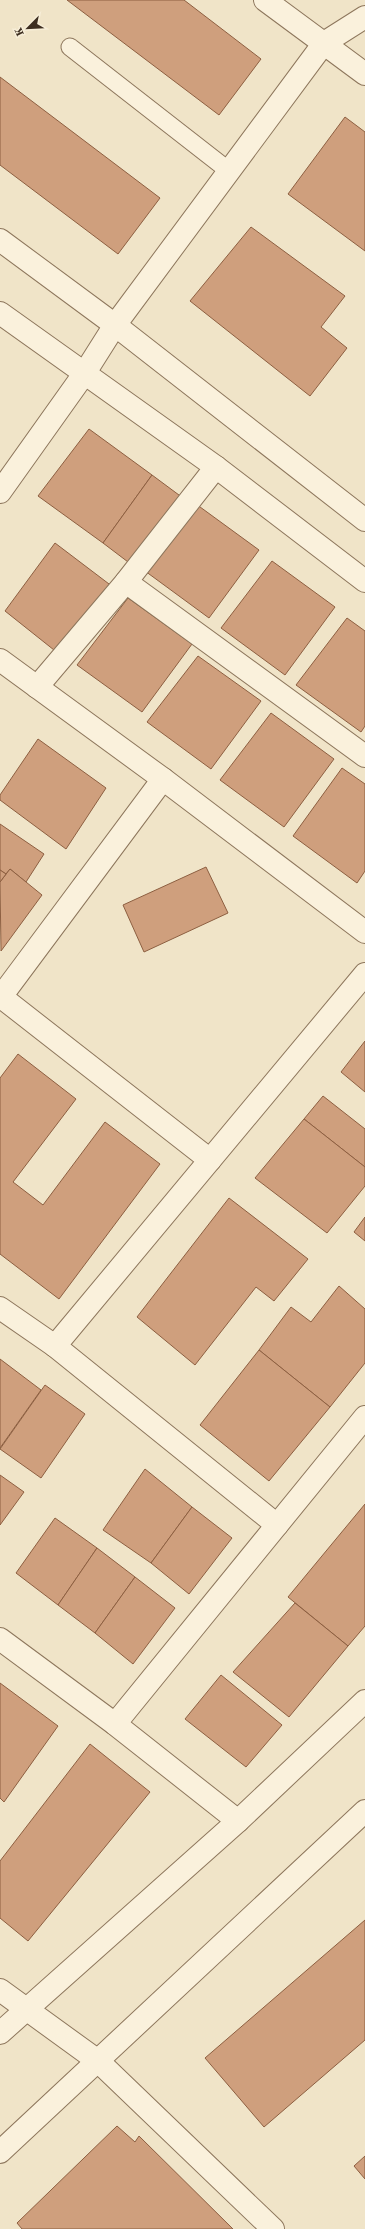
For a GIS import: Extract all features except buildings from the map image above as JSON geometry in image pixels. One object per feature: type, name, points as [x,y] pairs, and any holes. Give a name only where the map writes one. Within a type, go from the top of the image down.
[{"type":"street","points":[[265,0],[365,74]]},
{"type":"street","points":[[0,492],[84,374],[115,325],[324,43],[365,17]]},
{"type":"street","points":[[0,240],[115,325],[365,520]]},
{"type":"street","points":[[0,313],[216,467],[365,581]]},
{"type":"street","points":[[37,687],[126,582],[216,467]]},
{"type":"street","points":[[126,582],[365,756]]},
{"type":"street","points":[[0,660],[163,779],[365,932]]},
{"type":"street","points":[[163,779],[0,997],[210,1160]]},
{"type":"street","points":[[55,1346],[365,974]]},
{"type":"street","points":[[0,1308],[55,1346],[277,1526]]},
{"type":"street","points":[[115,1724],[365,1417]]},
{"type":"street","points":[[0,1639],[115,1724],[238,1821]]},
{"type":"street","points":[[0,2033],[26,2008],[238,1821],[365,1702]]},
{"type":"street","points":[[0,2152],[365,1811]]},
{"type":"street","points":[[0,1990],[98,2061],[273,2229]]},
{"type":"lane","points":[[70,47],[229,171]]}]
